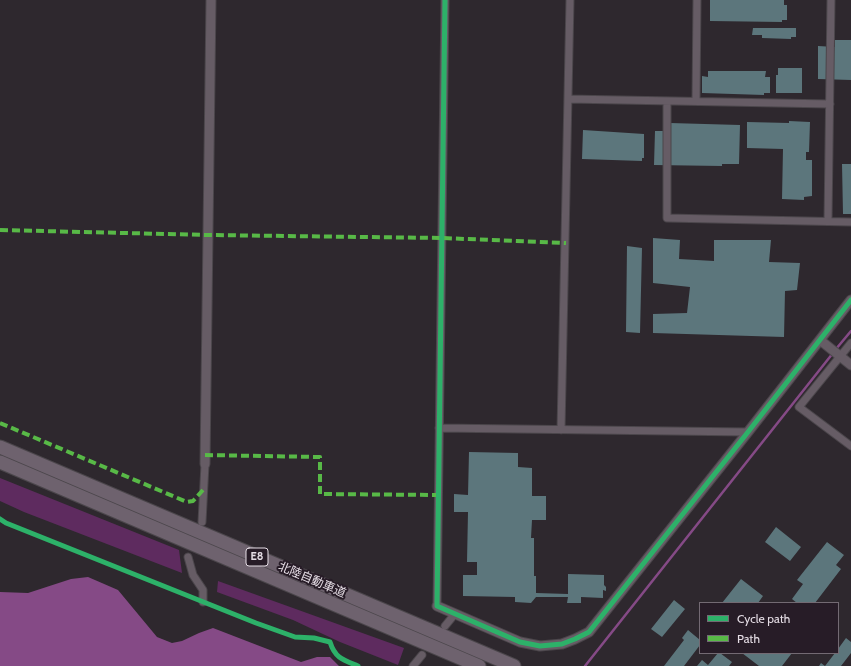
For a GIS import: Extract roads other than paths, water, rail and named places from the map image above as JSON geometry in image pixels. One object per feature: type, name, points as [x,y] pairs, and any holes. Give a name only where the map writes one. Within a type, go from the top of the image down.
[{"type":"highway","name":"北陸自動車道","points":[[0,447],[514,666]]},
{"type":"highway","name":"北陸自動車道","points":[[0,462],[479,666]]},
{"type":"street","points":[[202,522],[205,464],[211,0]]},
{"type":"street","points":[[445,0],[437,606],[454,615],[520,642],[540,646],[562,644],[589,632],[851,300]]},
{"type":"street","points":[[561,430],[570,0]]},
{"type":"street","points":[[696,101],[697,0]]},
{"type":"street","points":[[828,221],[831,0]]},
{"type":"street","points":[[568,99],[830,104]]},
{"type":"street","points":[[667,101],[667,218],[851,222]]},
{"type":"street","points":[[820,340],[851,364]]},
{"type":"street","points":[[851,344],[799,407],[851,446]]},
{"type":"street","points":[[439,428],[748,432]]},
{"type":"street","points":[[188,558],[194,575],[203,590],[203,602]]},
{"type":"street","points":[[445,626],[454,615]]},
{"type":"street","points":[[413,666],[422,655]]},
{"type":"waterway","points":[[836,349],[851,331]]},
{"type":"waterway","points":[[585,666],[833,353]]}]
